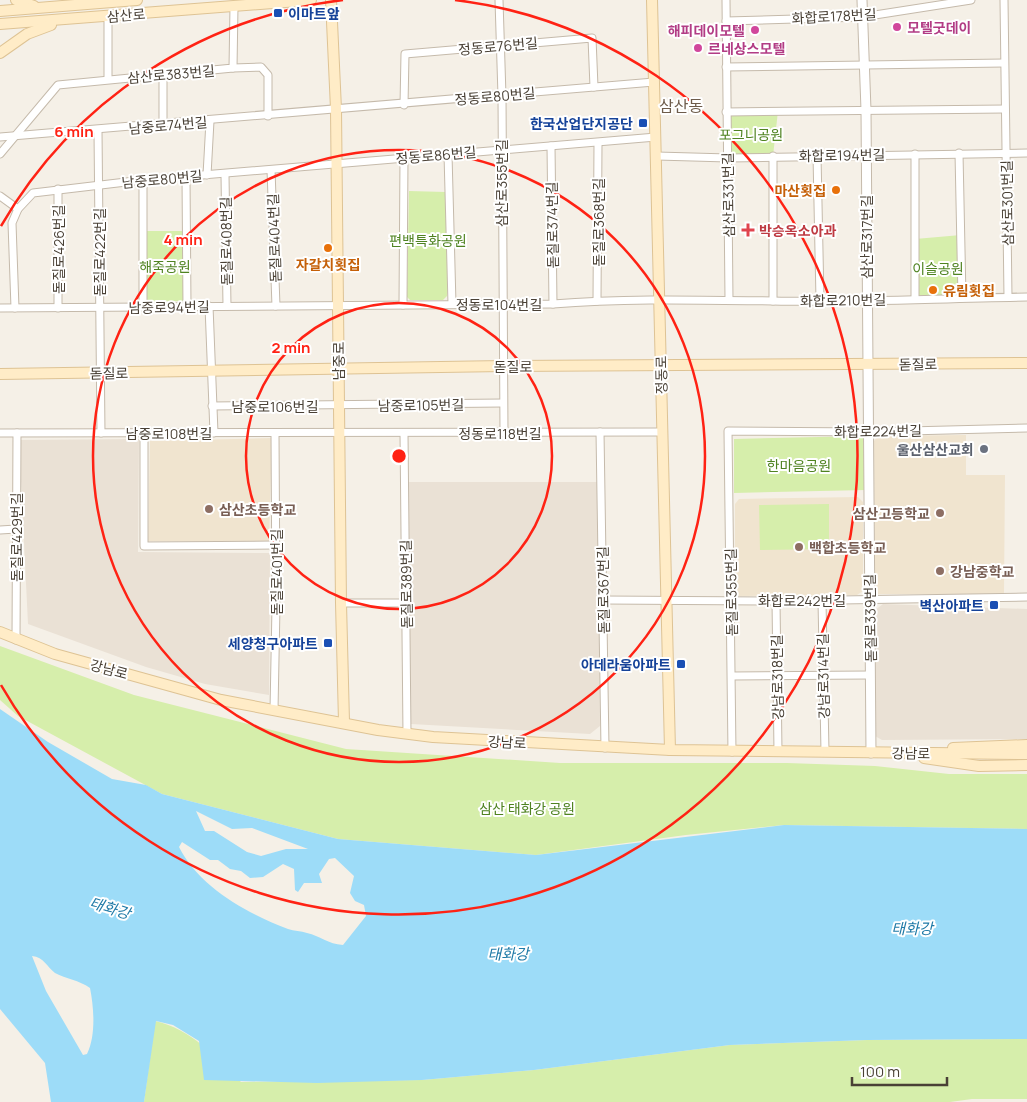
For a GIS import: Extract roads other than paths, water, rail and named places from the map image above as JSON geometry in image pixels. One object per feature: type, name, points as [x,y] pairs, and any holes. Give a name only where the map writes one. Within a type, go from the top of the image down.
[{"type":"main road","points":[[16,0],[48,7]]},
{"type":"main road","name":"삼산로","points":[[0,11],[137,0]]},
{"type":"main road","name":"삼산로","points":[[0,24],[311,0]]},
{"type":"main road","name":"남중로","points":[[331,0],[336,109],[340,603],[344,722]]},
{"type":"main road","name":"정동로","points":[[652,0],[670,750]]},
{"type":"main road","points":[[0,53],[26,34],[49,25],[82,19]]},
{"type":"main road","name":"돋질로","points":[[0,374],[503,366],[1025,363]]},
{"type":"main road","points":[[0,633],[54,654]]},
{"type":"main road","name":"강남로","points":[[0,633],[54,654],[221,700],[407,734],[606,748],[732,752],[1027,754]]},
{"type":"main road","points":[[906,754],[979,746],[1027,745]]},
{"type":"main road","points":[[906,754],[932,760],[979,766],[1027,765]]},
{"type":"street","name":"삼산로355번길","points":[[499,0],[498,46],[502,96],[504,433]]},
{"type":"street","name":"삼산로331번길","points":[[726,0],[729,299]]},
{"type":"street","name":"삼산로317번길","points":[[862,0],[866,110],[867,364]]},
{"type":"street","name":"화합로178번길","points":[[726,21],[862,17],[972,0]]},
{"type":"street","name":"삼산로301번길","points":[[1004,0],[1008,297]]},
{"type":"street","name":"삼산로383번길","points":[[233,68],[234,6]]},
{"type":"street","points":[[108,17],[108,80]]},
{"type":"street","name":"정동로76번길","points":[[404,105],[405,54],[592,38],[594,87]]},
{"type":"street","points":[[726,67],[1004,63]]},
{"type":"street","name":"삼산로383번길","points":[[0,154],[58,85],[262,66],[268,76],[268,116]]},
{"type":"street","points":[[163,75],[163,125]]},
{"type":"street","name":"정동로80번길","points":[[336,109],[404,105],[654,82]]},
{"type":"street","name":"남중로74번길","points":[[0,137],[98,131],[336,109]]},
{"type":"street","points":[[726,112],[1005,109]]},
{"type":"street","points":[[207,175],[210,121]]},
{"type":"street","name":"돋질로422번길","points":[[98,131],[101,433]]},
{"type":"street","name":"정동로86번길","points":[[336,164],[656,137]]},
{"type":"street","name":"돋질로368번길","points":[[598,143],[598,300]]},
{"type":"street","name":"돋질로374번길","points":[[551,146],[553,304]]},
{"type":"street","points":[[959,153],[962,298]]},
{"type":"street","name":"화합로194번길","points":[[657,156],[728,158],[866,154],[1027,153]]},
{"type":"street","points":[[448,154],[452,304]]},
{"type":"street","points":[[915,154],[915,299]]},
{"type":"street","points":[[817,155],[820,300]]},
{"type":"street","points":[[773,156],[773,301]]},
{"type":"street","points":[[404,158],[404,305]]},
{"type":"street","name":"남중로80번길","points":[[18,209],[33,193],[58,189],[336,164]]},
{"type":"street","name":"돋질로404번길","points":[[272,170],[276,306]]},
{"type":"street","name":"돋질로408번길","points":[[225,175],[227,306]]},
{"type":"street","points":[[186,177],[187,307]]},
{"type":"street","points":[[143,180],[143,307]]},
{"type":"street","name":"돋질로426번길","points":[[58,189],[58,308]]},
{"type":"street","points":[[0,196],[18,209],[12,223],[15,308]]},
{"type":"street","name":"화합로210번길","points":[[660,300],[729,299],[773,301],[1027,297]]},
{"type":"street","name":"정동로104번길","points":[[338,305],[553,304],[598,300],[660,300]]},
{"type":"street","name":"남중로94번길","points":[[0,308],[338,305]]},
{"type":"street","points":[[209,306],[210,371],[214,433]]},
{"type":"street","name":"돋질로339번길","points":[[867,364],[871,753]]},
{"type":"street","name":"남중로105번길","points":[[339,406],[503,403]]},
{"type":"street","name":"남중로106번길","points":[[212,406],[339,406]]},
{"type":"street","name":"화합로224번길","points":[[728,431],[868,432],[1027,428]]},
{"type":"street","name":"돋질로355번길","points":[[728,431],[732,752]]},
{"type":"street","name":"돋질로367번길","points":[[600,432],[606,748]]},
{"type":"street","name":"정동로118번길","points":[[339,434],[662,432]]},
{"type":"street","name":"남중로108번길","points":[[0,433],[339,434]]},
{"type":"street","name":"돋질로429번길","points":[[16,640],[17,433]]},
{"type":"street","points":[[144,433],[144,546],[275,545]]},
{"type":"street","name":"돋질로401번길","points":[[274,710],[275,433]]},
{"type":"street","name":"돋질로389번길","points":[[404,433],[407,734]]},
{"type":"street","points":[[0,530],[16,529]]},
{"type":"street","name":"화합로242번길","points":[[603,600],[822,601],[1027,597]]},
{"type":"street","name":"강남로318번길","points":[[776,601],[778,752]]},
{"type":"street","name":"강남로314번길","points":[[822,601],[824,752]]},
{"type":"street","points":[[340,603],[406,603]]},
{"type":"street","points":[[732,676],[870,675]]},
{"type":"water","name":"태화강","points":[[0,709],[48,742],[112,779],[146,785],[162,794],[338,839],[536,855],[784,825],[1027,829],[1027,1039],[867,1040],[730,1045],[534,1070],[422,1080],[317,1083],[204,1080],[199,1041],[173,1025],[156,1021],[144,1102],[51,1102],[45,1063],[0,1009]],"holes":[[[196,811],[232,829],[252,828],[308,849],[286,849],[261,856],[247,852],[214,831],[205,831]],[[182,842],[210,860],[218,860],[230,869],[241,871],[250,878],[263,877],[283,864],[294,869],[295,890],[298,892],[304,883],[322,883],[319,874],[329,859],[335,858],[354,876],[350,893],[355,901],[364,905],[366,916],[343,945],[312,934],[288,929],[241,907],[212,887],[199,875],[179,847]],[[32,956],[42,960],[55,973],[90,988],[93,1022],[92,1039],[87,1054],[83,1055],[46,991]]]},
{"type":"place","name":"이마트앞","points":[[278,13]]},
{"type":"place","name":"모텔굿데이","points":[[897,27]]},
{"type":"place","name":"해피데이모텔","points":[[755,30]]},
{"type":"place","name":"르네상스모텔","points":[[698,48]]},
{"type":"place","name":"한국산업단지공단","points":[[643,123]]},
{"type":"place","name":"마산횟집","points":[[836,190]]},
{"type":"place","name":"박승옥소아과","points":[[748,230]]},
{"type":"place","name":"자갈치횟집","points":[[328,248]]},
{"type":"place","name":"유림횟집","points":[[933,290]]},
{"type":"place","name":"울산삼산교회","points":[[984,449]]},
{"type":"place","name":"삼산초등학교","points":[[209,509]]},
{"type":"place","name":"삼산고등학교","points":[[940,513]]},
{"type":"place","name":"백합초등학교","points":[[799,547]]},
{"type":"place","name":"강남중학교","points":[[940,571]]},
{"type":"place","name":"벽산아파트","points":[[994,605]]},
{"type":"place","name":"세양청구아파트","points":[[328,643]]},
{"type":"place","name":"아데라움아파트","points":[[681,664]]},
{"type":"district","name":"삼산동","points":[[681,106]]},
{"type":"park label","name":"포그니공원","points":[[751,134]]},
{"type":"park label","name":"편백특화공원","points":[[428,240]]},
{"type":"park label","name":"해죽공원","points":[[165,266]]},
{"type":"park label","name":"이슬공원","points":[[938,268]]},
{"type":"park label","name":"한마음공원","points":[[799,465]]},
{"type":"park label","name":"삼산 태화강 공원","points":[[527,808]]}]
